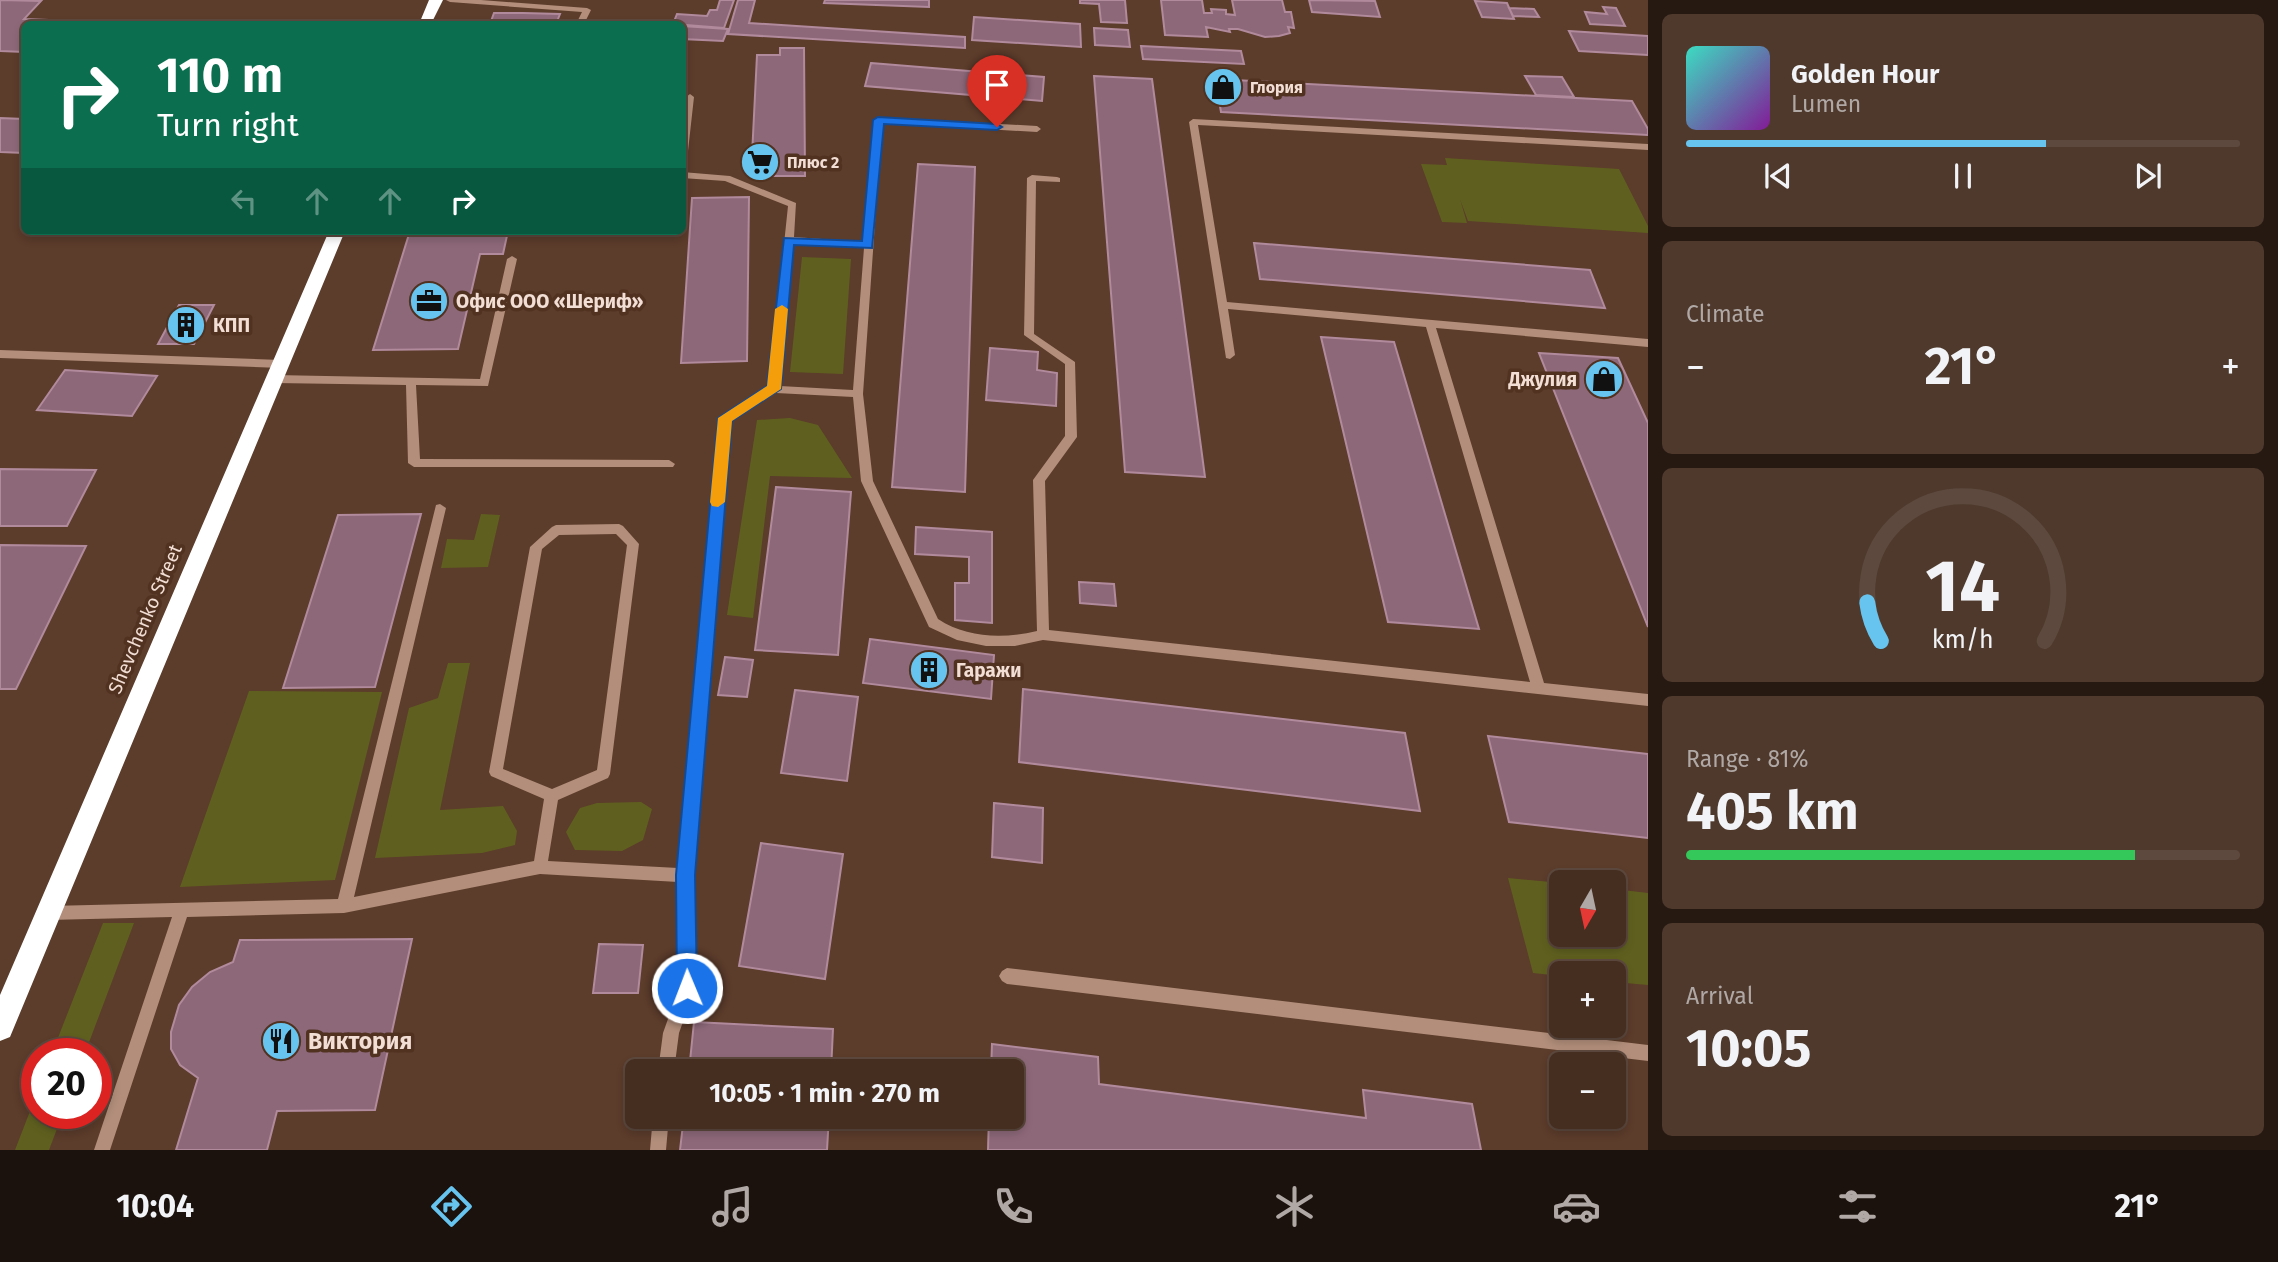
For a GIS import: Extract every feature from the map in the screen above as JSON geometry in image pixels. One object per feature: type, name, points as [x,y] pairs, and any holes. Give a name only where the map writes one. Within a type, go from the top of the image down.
[{"type":"highway","points":[[426,21],[436,0]]},
{"type":"highway","name":"Shevchenko Street","points":[[0,1027],[335,235]]},
{"type":"lane","points":[[450,0],[587,10],[582,21]]},
{"type":"lane","points":[[686,133],[690,97]]},
{"type":"lane","points":[[1037,130],[878,120],[858,394],[867,481],[933,623],[949,635],[1018,642],[1042,635],[1538,686],[1648,700]]},
{"type":"lane","points":[[1230,355],[1192,122],[1648,147]]},
{"type":"lane","points":[[686,175],[727,178],[793,205],[774,389]]},
{"type":"lane","points":[[1042,635],[1039,480],[1071,437],[1070,362],[1029,335],[1032,178],[1057,180]]},
{"type":"lane","points":[[788,240],[867,245]]},
{"type":"lane","points":[[0,354],[411,383],[484,383],[512,259]]},
{"type":"lane","points":[[1222,305],[1648,343]]},
{"type":"lane","points":[[1430,323],[1538,686]]},
{"type":"lane","points":[[411,383],[414,463],[669,464]]},
{"type":"lane","points":[[668,1059],[671,1033],[687,988],[685,875],[725,418],[774,389],[858,394]]},
{"type":"lane","points":[[344,906],[440,508]]},
{"type":"lane","points":[[619,529],[633,544],[603,774],[552,796],[496,772],[536,547],[556,530],[619,529]]},
{"type":"lane","points":[[540,867],[552,796]]},
{"type":"lane","points":[[49,913],[344,906],[540,867],[685,875]]},
{"type":"lane","points":[[102,1150],[182,909]]},
{"type":"lane","points":[[1007,976],[1648,1053]]},
{"type":"lane","points":[[658,1150],[660,1129]]},
{"type":"shaded area","points":[[1445,158],[1619,169],[1648,226],[1648,233],[1468,221],[1460,199],[1467,223],[1442,222],[1421,164],[1447,165]]},
{"type":"shaded area","points":[[802,257],[851,259],[843,374],[790,372]]},
{"type":"shaded area","points":[[790,418],[818,425],[852,478],[770,476],[753,618],[727,615],[757,420]]},
{"type":"shaded area","points":[[481,514],[500,515],[488,567],[441,568],[447,539],[474,540]]},
{"type":"shaded area","points":[[448,663],[470,663],[440,810],[503,806],[517,831],[515,845],[482,853],[375,858],[409,708],[438,698]]},
{"type":"shaded area","points":[[249,691],[382,692],[335,880],[180,887]]},
{"type":"shaded area","points":[[641,802],[652,809],[643,840],[622,851],[575,850],[566,832],[580,808],[597,803]]},
{"type":"shaded area","points":[[1508,878],[1549,882],[1549,947],[1626,947],[1626,890],[1648,893],[1648,985],[1626,983],[1626,961],[1549,961],[1549,975],[1533,973]]},
{"type":"shaded area","points":[[103,923],[134,923],[91,1038],[58,1038]]},
{"type":"shaded area","points":[[23,1129],[57,1129],[49,1150],[15,1150]]},
{"type":"building","points":[[0,0],[41,1],[24,19],[74,21],[21,21],[21,52],[0,51]]},
{"type":"building","points":[[720,0],[734,0],[724,28],[686,25],[686,21],[674,21],[677,14],[707,16],[710,10],[717,10]]},
{"type":"building","points":[[738,0],[755,0],[749,23],[965,37],[965,48],[728,34]]},
{"type":"building","points":[[825,0],[929,0],[929,7],[824,3]]},
{"type":"building","points":[[1080,0],[1125,0],[1127,23],[1101,22],[1099,4],[1080,3]]},
{"type":"building","points":[[1161,0],[1202,0],[1204,13],[1212,13],[1211,9],[1226,10],[1226,14],[1235,15],[1232,0],[1282,0],[1285,12],[1291,12],[1294,28],[1288,27],[1290,33],[1265,37],[1238,29],[1229,29],[1230,32],[1206,27],[1208,37],[1165,35]]},
{"type":"building","points":[[1309,0],[1375,1],[1380,17],[1312,12]]},
{"type":"building","points":[[1475,1],[1507,3],[1514,19],[1482,17]]},
{"type":"building","points":[[1603,7],[1616,8],[1625,26],[1590,24],[1585,12],[1607,14]]},
{"type":"building","points":[[1509,8],[1534,9],[1539,17],[1513,16]]},
{"type":"building","points":[[494,13],[560,14],[557,21],[491,21]]},
{"type":"building","points":[[974,17],[1080,24],[1081,47],[972,40]]},
{"type":"building","points":[[686,26],[728,29],[723,41],[686,39]]},
{"type":"building","points":[[1094,28],[1128,30],[1130,47],[1095,45]]},
{"type":"building","points":[[1569,31],[1648,36],[1648,55],[1579,51]]},
{"type":"building","points":[[1141,46],[1241,51],[1244,64],[1143,59]]},
{"type":"building","points":[[780,48],[804,48],[805,176],[751,176],[757,55],[780,55]]},
{"type":"building","points":[[871,63],[1044,77],[1042,101],[865,86]]},
{"type":"building","points":[[1094,76],[1152,79],[1205,477],[1125,472]]},
{"type":"building","points":[[1525,76],[1562,77],[1574,97],[1536,95]]},
{"type":"building","points":[[1215,79],[1632,101],[1648,129],[1648,135],[1221,112]]},
{"type":"building","points":[[0,118],[21,119],[21,153],[0,152]]},
{"type":"building","points":[[918,164],[975,167],[965,492],[892,487]]},
{"type":"building","points":[[749,197],[747,361],[681,363],[692,198]]},
{"type":"building","name":"Офис ООО «Шериф»","points":[[409,235],[507,235],[503,254],[480,254],[458,349],[373,350]]},
{"type":"building","points":[[1254,243],[1590,270],[1605,308],[1260,279]]},
{"type":"building","name":"КПП","points":[[179,305],[214,305],[194,344],[158,344]]},
{"type":"building","points":[[1321,337],[1394,342],[1479,629],[1388,622]]},
{"type":"building","points":[[990,348],[1038,352],[1037,370],[1057,373],[1056,406],[986,400]]},
{"type":"building","points":[[1539,353],[1618,358],[1648,423],[1648,627]]},
{"type":"building","points":[[65,370],[157,376],[132,416],[37,410]]},
{"type":"building","points":[[0,469],[96,470],[67,526],[0,526]]},
{"type":"building","points":[[776,487],[851,492],[838,655],[755,650]]},
{"type":"building","points":[[421,514],[375,687],[283,688],[338,515]]},
{"type":"building","name":"Гаражи","points":[[916,527],[992,532],[992,623],[955,620],[955,583],[969,583],[969,557],[915,554]]},
{"type":"building","points":[[0,545],[86,546],[16,689],[0,689]]},
{"type":"building","points":[[1079,582],[1114,584],[1116,606],[1080,603]]},
{"type":"building","name":"Гаражи","points":[[870,639],[994,655],[991,699],[863,683]]},
{"type":"building","points":[[725,657],[753,660],[747,697],[718,695]]},
{"type":"building","points":[[1023,689],[1405,733],[1420,811],[1019,762]]},
{"type":"building","points":[[795,690],[858,697],[847,781],[781,773]]},
{"type":"building","points":[[1488,736],[1648,754],[1648,838],[1509,822]]},
{"type":"building","points":[[994,803],[1043,808],[1042,863],[992,857]]},
{"type":"building","points":[[761,843],[843,854],[825,979],[739,966]]},
{"type":"building","name":"Виктория","points":[[412,939],[375,1110],[277,1111],[267,1150],[176,1150],[198,1078],[180,1065],[171,1049],[171,1032],[179,1005],[192,987],[210,972],[233,962],[240,940]]},
{"type":"building","points":[[599,944],[643,945],[638,993],[593,993]]},
{"type":"building","points":[[694,1022],[833,1029],[832,1059],[690,1059]]},
{"type":"building","points":[[992,1044],[1098,1057],[1099,1084],[1366,1118],[1363,1090],[1472,1104],[1481,1150],[988,1150],[989,1129],[1024,1129],[1024,1059],[991,1059]]},
{"type":"building","points":[[682,1129],[828,1129],[827,1150],[680,1150]]},
{"type":"slow traffic","points":[[718,502],[725,418],[774,389],[782,309]]},
{"type":"place","name":"Глория","points":[[1223,87]]},
{"type":"place","name":"Плюс 2","points":[[760,162]]},
{"type":"place","name":"Офис ООО «Шериф»","points":[[429,301]]},
{"type":"place","name":"КПП","points":[[186,325]]},
{"type":"place","name":"Джулия","points":[[1604,379]]},
{"type":"place","name":"Гаражи","points":[[929,670]]},
{"type":"place","name":"Виктория","points":[[281,1041]]},
{"type":"route","points":[[687,988],[685,875],[725,418],[774,389],[788,240],[867,245],[878,120],[997,127]]}]
